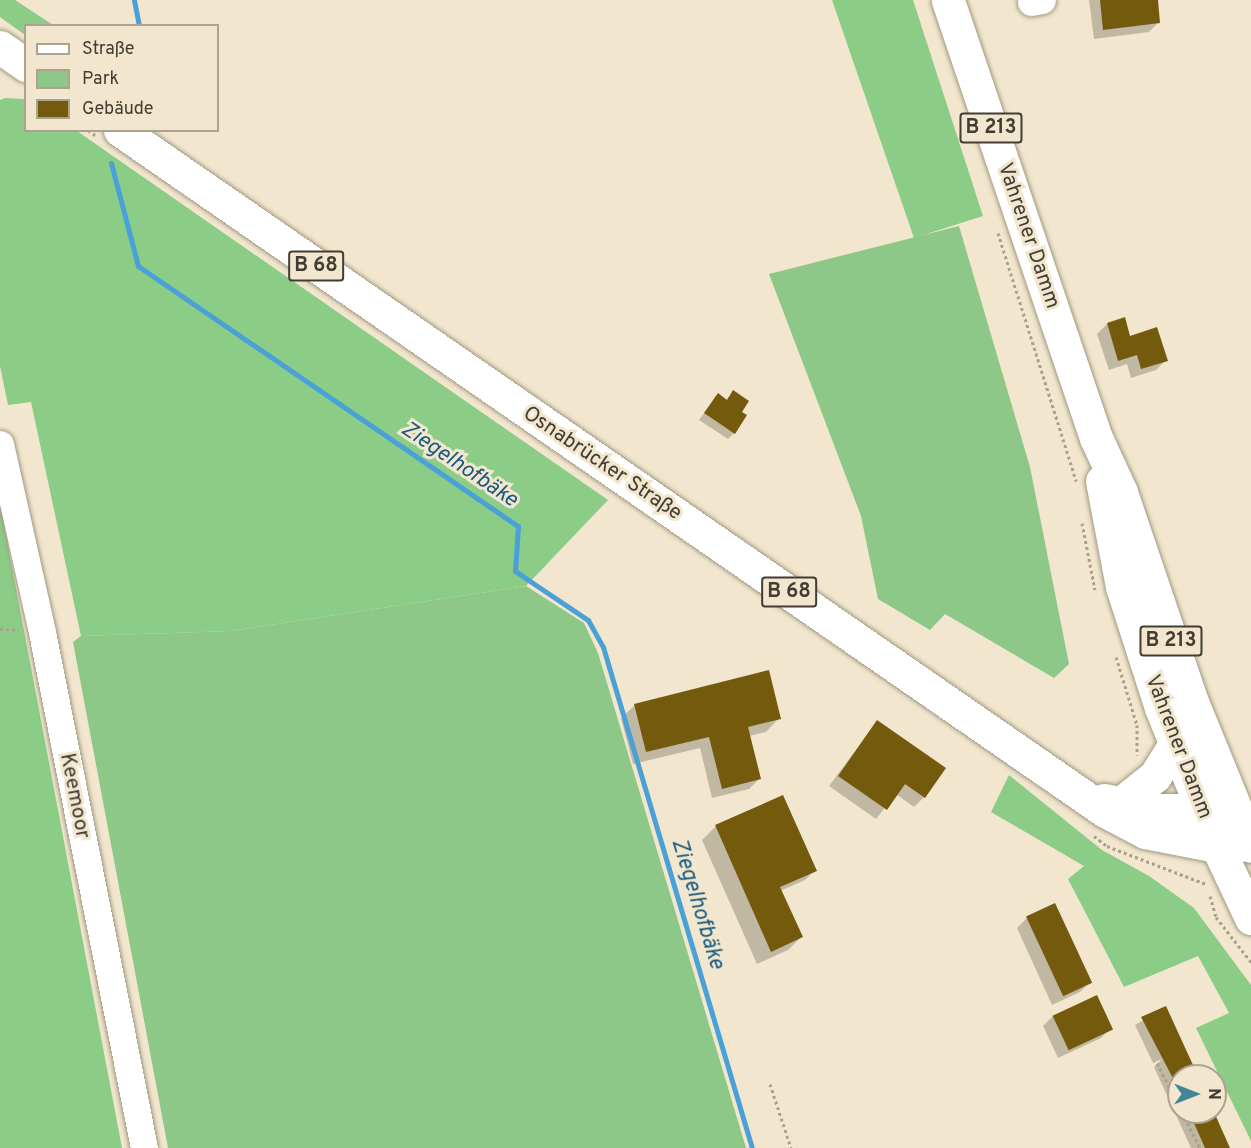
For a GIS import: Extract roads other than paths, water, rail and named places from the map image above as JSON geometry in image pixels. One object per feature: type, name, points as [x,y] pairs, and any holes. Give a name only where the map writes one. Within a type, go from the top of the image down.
[{"type":"main road","name":"Vahrener Damm","points":[[948,0],[1096,438],[1121,492],[1192,702],[1248,831]]},
{"type":"main road","points":[[0,47],[24,64]]},
{"type":"main road","name":"Osnabrücker Straße","points":[[123,132],[1126,824],[1174,839],[1217,846],[1248,831]]},
{"type":"main road","name":"Vahrener Damm","points":[[1096,438],[1108,531],[1122,587],[1175,744],[1200,810],[1217,846]]},
{"type":"main road","points":[[1120,804],[1155,776],[1175,744]]},
{"type":"main road","name":"Osnabrücker Straße","points":[[1084,795],[1155,810],[1200,810],[1248,831]]},
{"type":"main road","name":"B 213","points":[[1217,846],[1251,918]]},
{"type":"street","name":"Keemoor","points":[[0,444],[44,644],[144,1148]]},
{"type":"waterway","name":"Ziegelhofbäke","points":[[134,0],[139,24]]},
{"type":"waterway","name":"Ziegelhofbäke","points":[[111,163],[138,266],[518,526],[515,571],[588,620],[603,647],[752,1148]]}]
